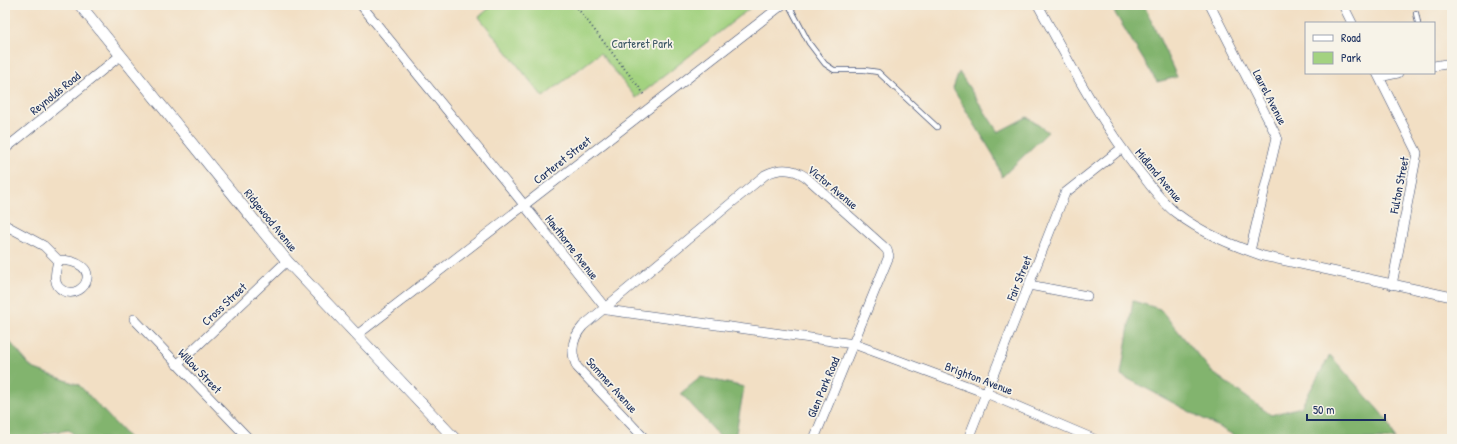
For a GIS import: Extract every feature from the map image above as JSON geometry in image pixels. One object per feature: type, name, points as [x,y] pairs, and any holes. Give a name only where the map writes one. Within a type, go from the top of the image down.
[{"type":"street","name":"Ridgewood Avenue","points":[[80,5],[287,261],[455,439]]},
{"type":"street","name":"Hawthorne Avenue","points":[[361,5],[524,204],[605,308]]},
{"type":"street","name":"Carteret Street","points":[[357,335],[782,5]]},
{"type":"street","name":"Midland Avenue","points":[[1038,5],[1078,78],[1122,148],[1155,191],[1175,212],[1201,230],[1233,246],[1392,285],[1452,297]]},
{"type":"street","name":"Laurel Avenue","points":[[1210,5],[1277,137],[1250,251]]},
{"type":"street","points":[[1343,5],[1352,22]]},
{"type":"street","name":"Reynolds Road","points":[[5,149],[121,55]]},
{"type":"street","points":[[1435,66],[1452,63]]},
{"type":"street","points":[[1378,75],[1388,74]]},
{"type":"street","name":"Fulton Street","points":[[1378,75],[1418,153],[1392,285]]},
{"type":"street","name":"Fair Street","points":[[968,439],[1065,194],[1122,148]]},
{"type":"street","name":"Victor Avenue","points":[[605,308],[766,175],[778,170],[789,170],[806,178],[887,250],[889,256],[854,344]]},
{"type":"street","points":[[5,225],[44,246],[58,260]]},
{"type":"street","name":"Cross Street","points":[[177,365],[287,261]]},
{"type":"street","points":[[1029,285],[1087,296]]},
{"type":"street","points":[[605,308],[607,310],[854,344]]},
{"type":"street","name":"Sommer Avenue","points":[[605,308],[581,328],[576,336],[572,345],[574,361],[581,372],[645,439]]},
{"type":"street","name":"Willow Street","points":[[134,319],[249,439]]},
{"type":"street","name":"Brighton Avenue","points":[[854,344],[986,393],[1094,439]]},
{"type":"street","name":"Glen Park Road","points":[[814,439],[854,344]]},
{"type":"lane","points":[[790,5],[809,43],[825,64],[834,70],[864,70],[878,72],[937,127]]},
{"type":"lane","points":[[1416,13],[1418,22]]},
{"type":"path","points":[[575,5],[645,95]]},
{"type":"green space","name":"Carteret Park","points":[[493,5],[754,5],[636,98],[600,53],[543,97],[479,17]]},
{"type":"green space","points":[[1110,5],[1144,5],[1177,77],[1157,82]]},
{"type":"green space","points":[[959,72],[998,132],[1027,117],[1048,132],[1002,177],[994,156],[953,89]]},
{"type":"green space","points":[[1133,301],[1160,309],[1212,372],[1271,415],[1301,407],[1330,355],[1388,421],[1395,439],[1241,439],[1121,375]]},
{"type":"green space","points":[[5,336],[32,368],[79,385],[130,439],[79,439],[69,430],[44,434],[39,439],[5,439]]},
{"type":"green space","points":[[701,377],[744,387],[735,439],[722,439],[681,393]]}]
